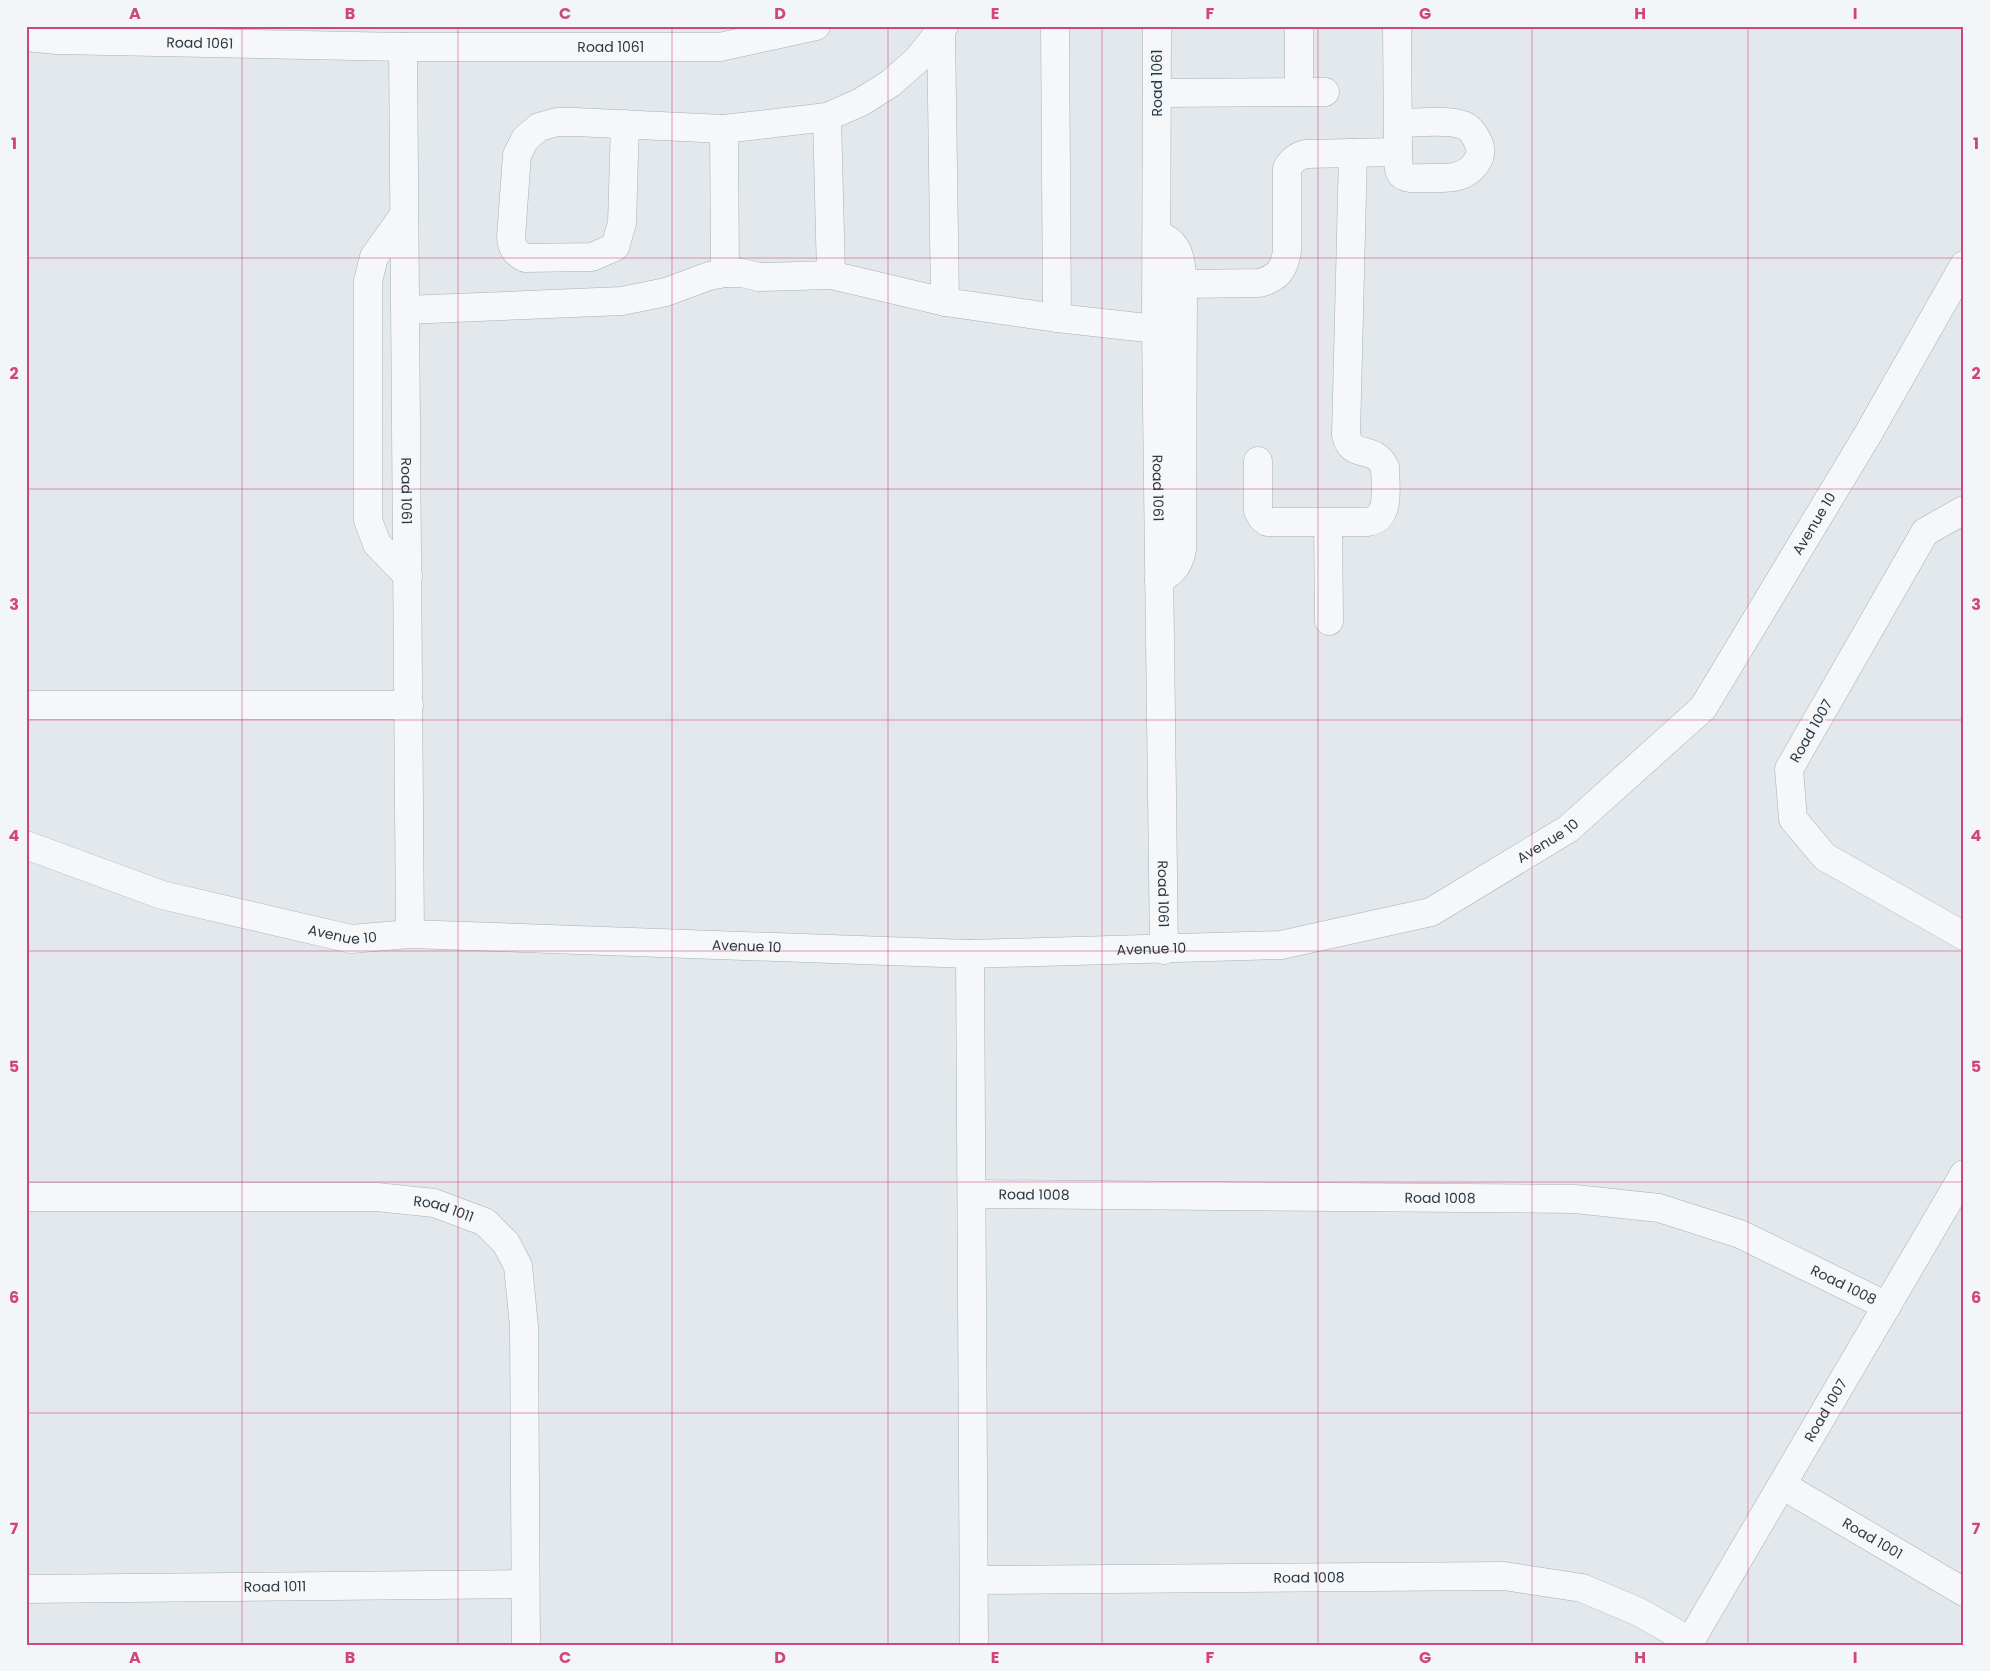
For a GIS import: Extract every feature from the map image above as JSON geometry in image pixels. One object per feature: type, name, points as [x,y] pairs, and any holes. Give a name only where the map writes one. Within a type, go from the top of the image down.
[{"type":"street","name":"Road 1061","points":[[26,36],[57,40],[404,47],[461,36],[720,47],[816,26]]},
{"type":"street","points":[[1055,26],[1057,318]]},
{"type":"street","name":"Road 1061","points":[[1157,26],[1156,329],[1164,950]]},
{"type":"street","points":[[1157,93],[1312,92],[1299,26]]},
{"type":"street","points":[[1398,26],[1398,123],[1398,152],[1402,176],[1411,178],[1451,178],[1463,175],[1474,168],[1480,157],[1480,144],[1474,133],[1464,126],[1452,123],[1398,123]]},
{"type":"street","points":[[943,28],[945,302]]},
{"type":"street","points":[[625,124],[622,223],[616,247],[592,257],[525,258],[517,254],[512,246],[511,237],[514,174],[517,156],[525,139],[539,127],[556,122],[625,124],[724,129],[827,117],[861,102],[891,83],[918,59],[943,28]]},
{"type":"street","name":"Road 1061","points":[[404,47],[410,934]]},
{"type":"street","points":[[827,117],[832,275]]},
{"type":"street","points":[[724,129],[725,274]]},
{"type":"street","points":[[1183,284],[1259,283],[1269,280],[1278,274],[1285,264],[1287,251],[1287,168],[1292,160],[1306,154],[1398,152]]},
{"type":"street","points":[[1258,460],[1258,511],[1267,522],[1274,524],[1373,521],[1378,519],[1384,512],[1385,467],[1375,454],[1354,450],[1348,443],[1346,435],[1353,153]]},
{"type":"street","points":[[404,215],[374,257],[368,281],[368,520],[377,544],[408,576]]},
{"type":"street","points":[[1157,235],[1165,237],[1177,249],[1180,256],[1183,284],[1182,549],[1176,568],[1159,580]]},
{"type":"street","name":"Avenue 10","points":[[26,845],[162,895],[351,939],[410,934],[970,954],[1164,950],[1280,946],[1431,912],[1568,829],[1703,708],[1868,434],[1964,265]]},
{"type":"street","points":[[405,310],[622,301],[666,292],[709,276],[725,274],[759,276],[832,275],[945,302],[1057,318],[1156,329]]},
{"type":"street","name":"Road 1007","points":[[1964,510],[1925,532],[1789,769],[1792,820],[1825,857],[1964,936]]},
{"type":"street","points":[[1328,522],[1329,621]]},
{"type":"street","points":[[26,705],[409,704]]},
{"type":"street","points":[[970,954],[974,1645]]},
{"type":"street","name":"Road 1007","points":[[1689,1643],[1964,1174]]},
{"type":"street","name":"Road 1008","points":[[972,1194],[1575,1199],[1659,1208],[1740,1234],[1887,1306]]},
{"type":"street","name":"Road 1011","points":[[26,1197],[377,1197],[434,1204],[485,1222],[506,1243],[518,1266],[524,1326],[524,1584],[526,1645]]},
{"type":"street","name":"Road 1001","points":[[1782,1485],[1964,1592]]},
{"type":"street","name":"Road 1008","points":[[974,1580],[1504,1576],[1582,1588],[1640,1612],[1689,1643]]},
{"type":"street","name":"Road 1011","points":[[26,1589],[524,1584]]}]
